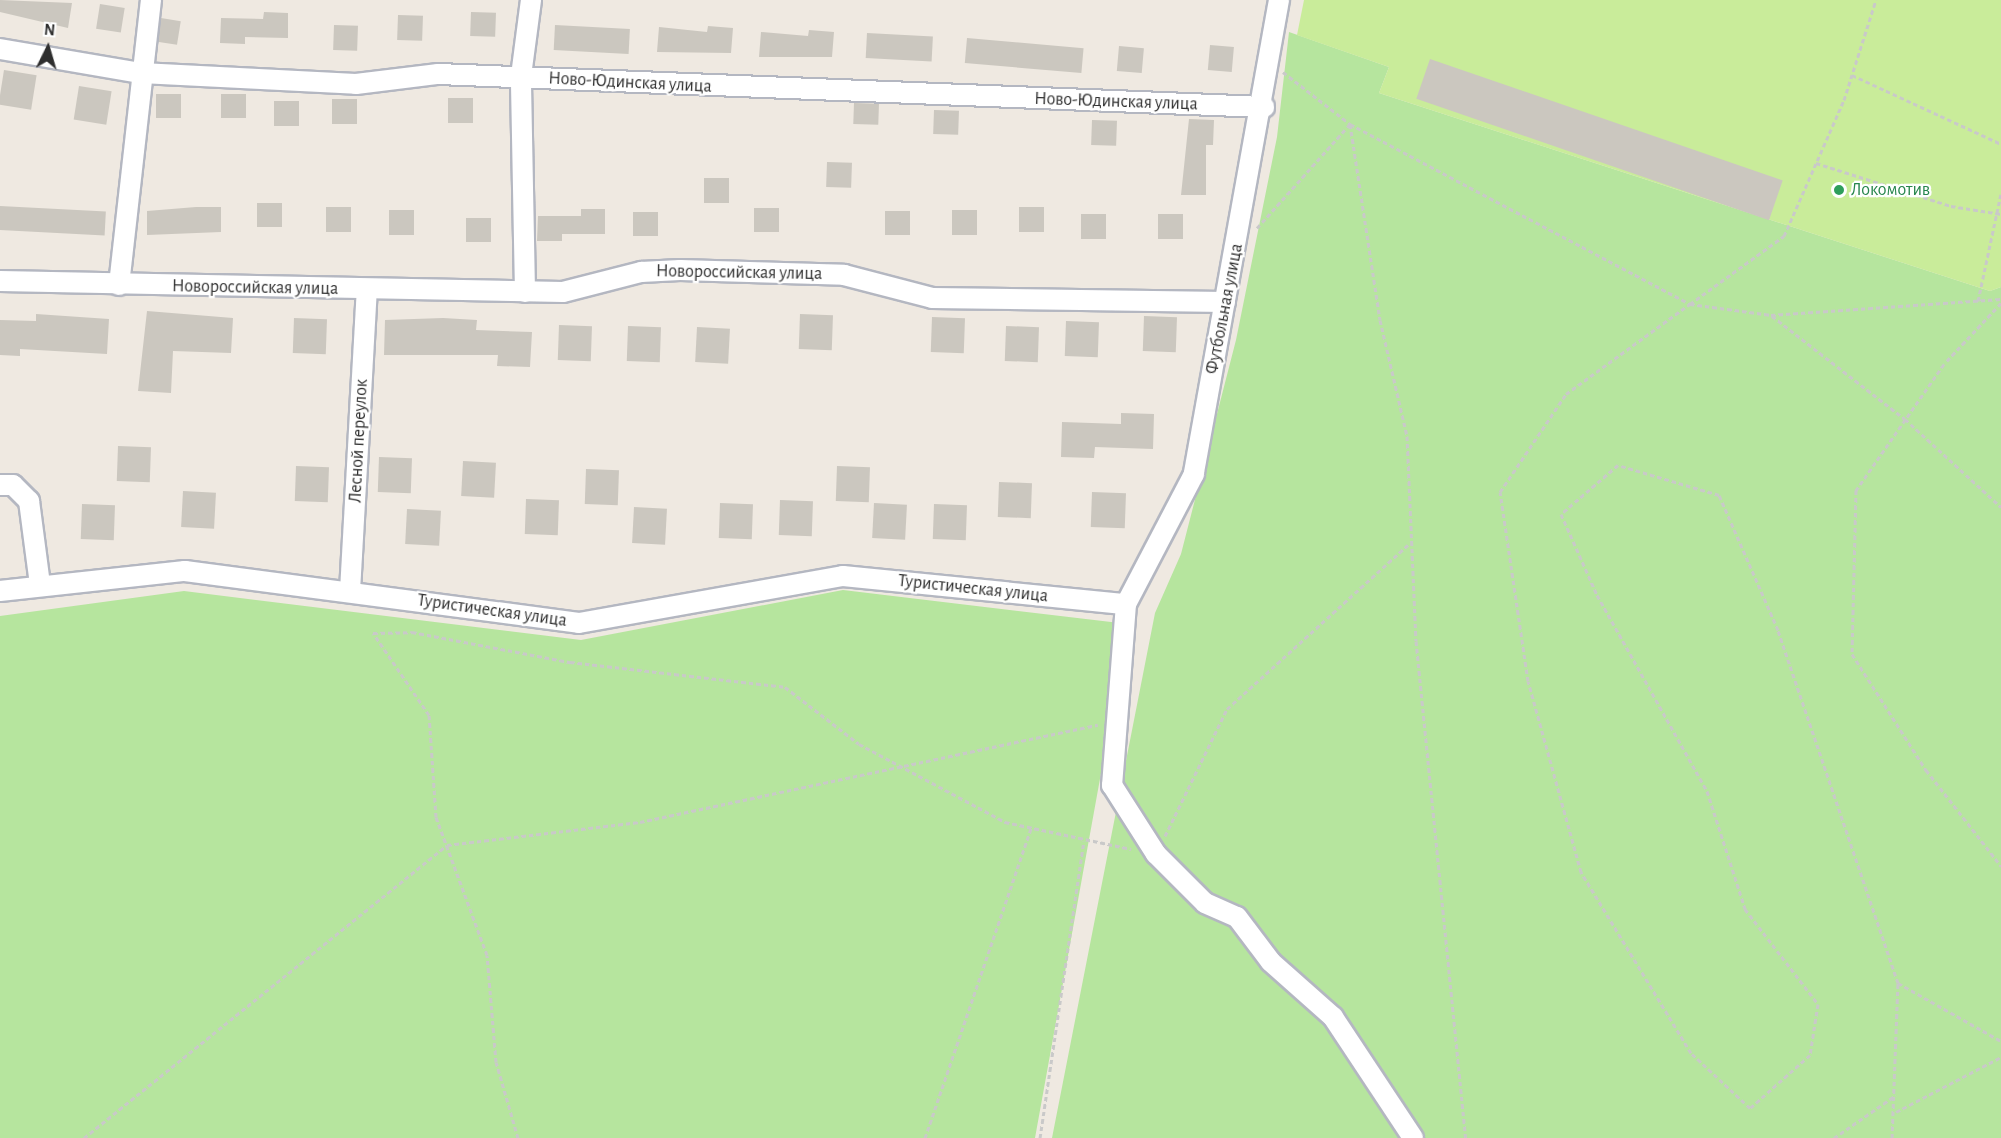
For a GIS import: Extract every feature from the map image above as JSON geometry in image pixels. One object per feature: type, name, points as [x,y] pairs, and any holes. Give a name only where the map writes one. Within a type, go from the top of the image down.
[{"type":"street","points":[[118,285],[151,0]]},
{"type":"street","points":[[525,292],[521,76],[531,0]]},
{"type":"street","name":"Футбольная улица","points":[[1126,604],[1194,474],[1264,107],[1279,0]]},
{"type":"street","name":"Ново-Юдинская улица","points":[[0,49],[141,73],[356,84],[438,74],[521,76],[1264,107]]},
{"type":"street","name":"Новороссийская улица","points":[[0,281],[367,290],[563,292],[640,272],[680,270],[844,275],[932,298],[1225,302]]},
{"type":"street","name":"Лесной переулок","points":[[351,591],[367,290]]},
{"type":"street","points":[[0,485],[13,485],[29,501],[40,584]]},
{"type":"street","name":"Туристическая улица","points":[[0,591],[40,584],[185,570],[579,623],[843,576],[1126,604]]},
{"type":"street","points":[[1126,604],[1112,785],[1156,854],[1205,903],[1237,917],[1271,962],[1333,1017],[1413,1138]]},
{"type":"path","points":[[1876,0],[1852,75],[1784,236],[1566,394],[1500,492],[1528,681],[1581,872],[1691,1053],[1750,1107],[1810,1055],[1818,1004],[1745,909],[1707,791],[1597,595],[1561,514],[1618,465],[1719,495],[1778,630],[1898,983],[1896,1112],[1892,1138]]},
{"type":"path","points":[[1270,61],[1350,124],[1690,304],[1771,315],[2001,301]]},
{"type":"path","points":[[1852,75],[2001,144]]},
{"type":"path","points":[[1235,253],[1350,124]]},
{"type":"path","points":[[1350,124],[1380,320],[1407,436],[1416,641],[1466,1138]]},
{"type":"path","points":[[1816,163],[1951,206],[1999,214]]},
{"type":"path","points":[[1978,301],[1999,214],[2001,194]]},
{"type":"path","points":[[2001,301],[1944,364],[1856,490],[1852,654],[1926,770],[2001,866]]},
{"type":"path","points":[[1771,315],[1905,419],[2001,507]]},
{"type":"path","points":[[518,1138],[496,1062],[487,956],[436,817],[429,715],[373,633],[412,632],[570,662],[785,687],[860,744],[1005,822],[1084,841],[1156,854],[1227,710],[1412,542]]},
{"type":"path","points":[[84,1138],[447,846],[640,822],[1118,720]]},
{"type":"path","points":[[925,1138],[1031,828]]},
{"type":"path","points":[[1040,1138],[1084,841]]},
{"type":"path","points":[[1898,983],[2001,1041]]},
{"type":"path","points":[[1896,1112],[2001,1057]]},
{"type":"path","points":[[1834,1138],[1896,1095]]},
{"type":"green space","name":"Локомотив","points":[[1304,0],[2001,0],[2001,287],[1990,291],[1379,93],[1389,67],[1297,35]]},
{"type":"green space","points":[[1289,32],[1389,67],[1379,93],[1990,291],[2001,287],[2001,1138],[1052,1138],[1155,613],[1181,554],[1236,340],[1277,137]]},
{"type":"green space","points":[[843,590],[1128,624],[1035,1138],[0,1138],[0,616],[184,591],[581,640]]},
{"type":"building","points":[[0,0],[72,3],[68,28],[0,12]]},
{"type":"building","points":[[100,4],[125,8],[121,33],[96,29]]},
{"type":"building","points":[[264,12],[288,13],[288,38],[245,37],[245,44],[220,43],[221,18],[263,19]]},
{"type":"building","points":[[471,12],[496,13],[495,37],[470,36]]},
{"type":"building","points":[[398,15],[423,16],[422,41],[397,40]]},
{"type":"building","points":[[161,18],[181,21],[177,45],[157,42]]},
{"type":"building","points":[[334,25],[358,26],[357,51],[333,50]]},
{"type":"building","points":[[555,25],[630,29],[629,54],[554,50]]},
{"type":"building","points":[[708,26],[733,28],[731,53],[657,52],[659,27],[707,32]]},
{"type":"building","points":[[809,30],[834,32],[832,57],[759,57],[761,32],[808,36]]},
{"type":"building","points":[[867,33],[933,36],[932,61],[866,58]]},
{"type":"building","points":[[967,38],[1084,48],[1081,73],[965,63]]},
{"type":"building","points":[[1210,45],[1234,47],[1232,72],[1208,70]]},
{"type":"building","points":[[1119,46],[1144,48],[1142,73],[1117,71]]},
{"type":"building","points":[[1430,59],[1783,180],[1769,220],[1416,99]]},
{"type":"building","points":[[4,70],[37,75],[31,110],[0,105]]},
{"type":"building","points":[[79,86],[112,91],[106,125],[74,120]]},
{"type":"building","points":[[156,94],[181,94],[181,118],[156,118]]},
{"type":"building","points":[[221,94],[246,94],[246,118],[221,118]]},
{"type":"building","points":[[448,98],[473,98],[473,123],[448,123]]},
{"type":"building","points":[[332,99],[357,99],[357,124],[332,124]]},
{"type":"building","points":[[274,101],[299,101],[299,126],[274,126]]},
{"type":"building","points":[[854,103],[879,104],[878,125],[853,124]]},
{"type":"building","points":[[934,110],[959,111],[958,135],[933,134]]},
{"type":"building","points":[[1189,119],[1214,120],[1213,145],[1206,145],[1206,195],[1181,195]]},
{"type":"building","points":[[1092,120],[1117,121],[1116,146],[1091,145]]},
{"type":"building","points":[[827,162],[852,163],[851,188],[826,187]]},
{"type":"building","points":[[704,178],[729,178],[729,203],[704,203]]},
{"type":"building","points":[[257,203],[282,203],[282,227],[257,227]]},
{"type":"building","points":[[0,206],[106,212],[105,236],[0,230]]},
{"type":"building","points":[[221,207],[221,232],[147,235],[147,211]]},
{"type":"building","points":[[326,207],[351,207],[351,232],[326,232]]},
{"type":"building","points":[[1019,207],[1044,207],[1044,232],[1019,232]]},
{"type":"building","points":[[754,208],[779,208],[779,232],[754,232]]},
{"type":"building","points":[[581,209],[605,209],[605,234],[562,234],[562,241],[537,241],[538,216],[581,216]]},
{"type":"building","points":[[389,210],[414,210],[414,235],[389,235]]},
{"type":"building","points":[[952,210],[977,210],[977,235],[952,235]]},
{"type":"building","points":[[885,211],[910,211],[910,235],[885,235]]},
{"type":"building","points":[[633,212],[658,212],[658,236],[633,236]]},
{"type":"building","points":[[1081,214],[1106,214],[1106,239],[1081,239]]},
{"type":"building","points":[[1158,214],[1183,214],[1183,239],[1158,239]]},
{"type":"building","points":[[466,218],[491,218],[491,242],[466,242]]},
{"type":"building","points":[[147,311],[233,318],[231,353],[173,351],[171,393],[138,391]]},
{"type":"building","points":[[36,314],[109,319],[107,354],[20,349],[20,356],[0,355],[0,320],[36,321]]},
{"type":"building","points":[[800,314],[833,315],[832,350],[799,349]]},
{"type":"building","points":[[1144,316],[1177,317],[1176,352],[1143,351]]},
{"type":"building","points":[[932,317],[965,318],[964,353],[931,352]]},
{"type":"building","points":[[294,318],[327,319],[326,354],[293,353]]},
{"type":"building","points":[[443,318],[477,320],[476,330],[532,332],[530,367],[497,366],[498,355],[384,355],[385,320]]},
{"type":"building","points":[[1066,321],[1099,322],[1098,357],[1065,356]]},
{"type":"building","points":[[559,325],[592,326],[591,361],[558,360]]},
{"type":"building","points":[[628,326],[661,327],[660,362],[627,361]]},
{"type":"building","points":[[1006,326],[1039,327],[1038,362],[1005,361]]},
{"type":"building","points":[[697,327],[730,329],[728,364],[695,362]]},
{"type":"building","points":[[1121,413],[1154,414],[1153,449],[1095,447],[1094,458],[1061,457],[1062,422],[1121,424]]},
{"type":"building","points":[[118,446],[151,447],[150,482],[117,481]]},
{"type":"building","points":[[379,457],[412,458],[411,493],[378,492]]},
{"type":"building","points":[[463,461],[496,463],[494,498],[461,496]]},
{"type":"building","points":[[296,466],[329,467],[328,502],[295,501]]},
{"type":"building","points":[[837,466],[870,467],[869,502],[836,501]]},
{"type":"building","points":[[586,469],[619,470],[618,505],[585,504]]},
{"type":"building","points":[[999,482],[1032,483],[1031,518],[998,517]]},
{"type":"building","points":[[183,491],[216,493],[214,529],[181,527]]},
{"type":"building","points":[[1092,492],[1126,493],[1125,528],[1091,527]]},
{"type":"building","points":[[526,499],[559,500],[558,535],[525,534]]},
{"type":"building","points":[[780,500],[813,501],[812,536],[779,535]]},
{"type":"building","points":[[720,503],[753,504],[752,539],[719,538]]},
{"type":"building","points":[[874,503],[907,505],[905,540],[872,538]]},
{"type":"building","points":[[82,504],[115,505],[114,540],[81,539]]},
{"type":"building","points":[[934,504],[967,505],[966,540],[933,539]]},
{"type":"building","points":[[634,507],[667,509],[665,545],[632,543]]},
{"type":"building","points":[[407,509],[441,511],[439,546],[405,544]]},
{"type":"place","name":"Локомотив","points":[[1839,190]]}]
